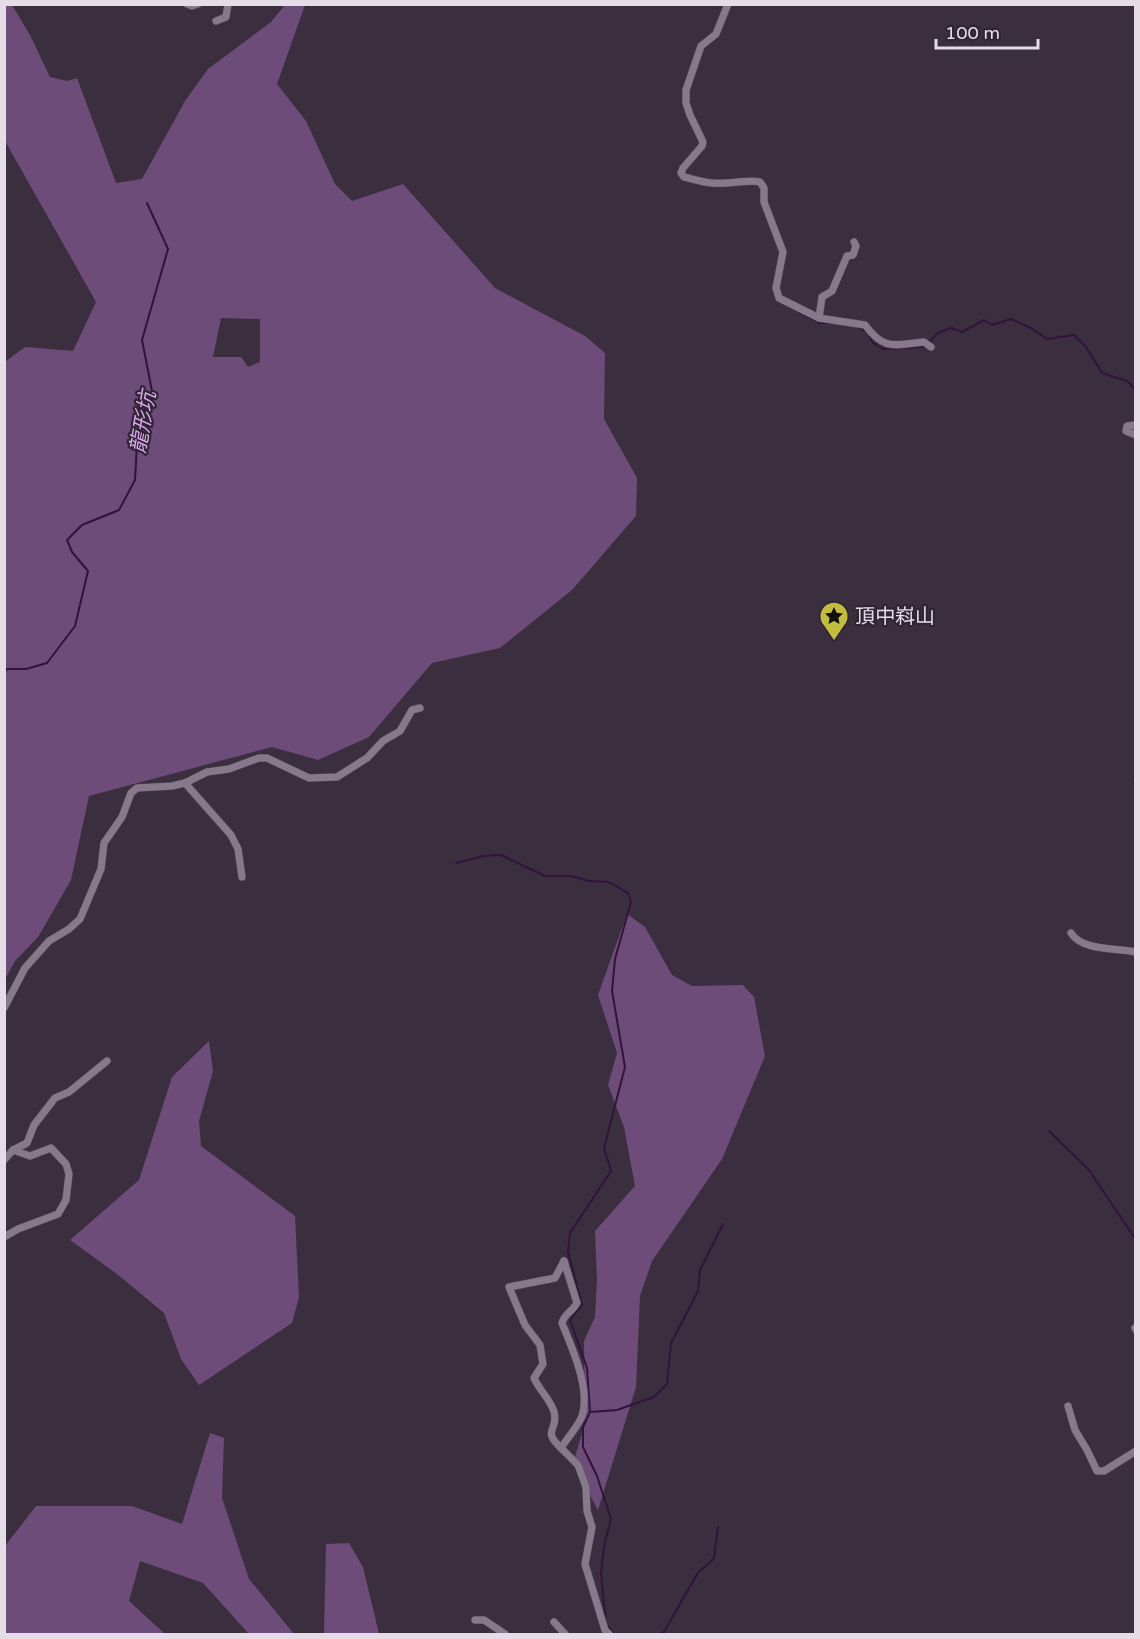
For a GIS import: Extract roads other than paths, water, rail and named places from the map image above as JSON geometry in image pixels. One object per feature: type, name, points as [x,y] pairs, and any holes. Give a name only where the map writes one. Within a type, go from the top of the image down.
[{"type":"street","points":[[187,4],[192,6],[198,4]]},
{"type":"street","points":[[216,21],[226,16],[228,4]]},
{"type":"street","points":[[728,4],[716,34],[701,46],[686,90],[688,109],[703,142],[681,173],[684,177],[712,183],[741,183],[751,180],[760,182],[764,188],[764,202],[783,252],[776,288],[779,298],[819,318],[865,325],[874,339],[890,346],[924,342],[931,347]]},
{"type":"street","points":[[819,318],[822,297],[832,291],[847,256],[853,255],[856,246],[854,242]]},
{"type":"street","points":[[1136,425],[1127,426],[1126,431],[1136,435]]},
{"type":"street","points":[[4,1008],[25,968],[49,941],[80,919],[101,869],[104,843],[122,817],[131,793],[137,788],[185,783],[207,772],[229,769],[259,758],[267,758],[309,778],[337,777],[367,758],[382,741],[400,731],[412,710],[420,708]]},
{"type":"street","points":[[185,783],[231,835],[238,849],[242,877]]},
{"type":"street","points":[[1071,933],[1075,939],[1084,944],[1136,952]]},
{"type":"street","points":[[4,1160],[13,1150],[27,1143],[34,1125],[55,1098],[69,1092],[107,1061]]},
{"type":"street","points":[[4,1237],[18,1229],[58,1214],[66,1200],[69,1185],[66,1164],[51,1148],[30,1156],[13,1150]]},
{"type":"street","points":[[561,1448],[582,1416],[584,1404],[580,1366],[562,1323],[564,1317],[573,1310],[577,1303],[564,1261],[555,1278],[509,1287],[525,1325],[540,1345],[543,1364],[534,1378],[554,1410],[555,1418],[550,1434],[552,1439],[561,1448],[578,1465],[586,1487],[587,1511],[592,1527],[585,1564],[605,1630],[609,1635]]},
{"type":"street","points":[[1068,1406],[1075,1430],[1097,1471],[1104,1471],[1136,1451]]},
{"type":"street","points":[[475,1620],[484,1620],[505,1635]]},
{"type":"street","points":[[554,1622],[565,1635]]},
{"type":"waterway","name":"龍形坑","points":[[4,672],[7,669],[26,669],[47,663],[75,626],[88,571],[72,552],[67,540],[82,525],[119,510],[135,480],[138,425],[152,391],[142,340],[168,249],[147,203]]},
{"type":"waterway","points":[[798,311],[820,323],[834,323]]},
{"type":"waterway","points":[[858,327],[867,332],[873,343],[883,349],[924,347],[938,333],[951,328],[962,332],[984,320],[992,325],[1011,319],[1031,328],[1047,339],[1074,335],[1086,347],[1102,373],[1127,381],[1136,390]]},
{"type":"waterway","points":[[456,863],[483,856],[501,855],[545,876],[571,876],[589,881],[609,882],[628,893],[631,902],[615,959],[612,991],[625,1067],[604,1148],[611,1171],[570,1233],[568,1252],[582,1305],[570,1320],[587,1368],[590,1412],[583,1427],[583,1447],[597,1476],[611,1519],[604,1546],[601,1573],[606,1624],[614,1634]]},
{"type":"waterway","points":[[1049,1131],[1089,1170],[1136,1240]]},
{"type":"waterway","points":[[590,1412],[617,1410],[654,1397],[667,1384],[671,1343],[698,1291],[700,1270],[723,1224]]},
{"type":"waterway","points":[[659,1634],[664,1632],[697,1574],[714,1558],[718,1527]]},
{"type":"place","name":"頂中嵙山","points":[[834,642]]}]
